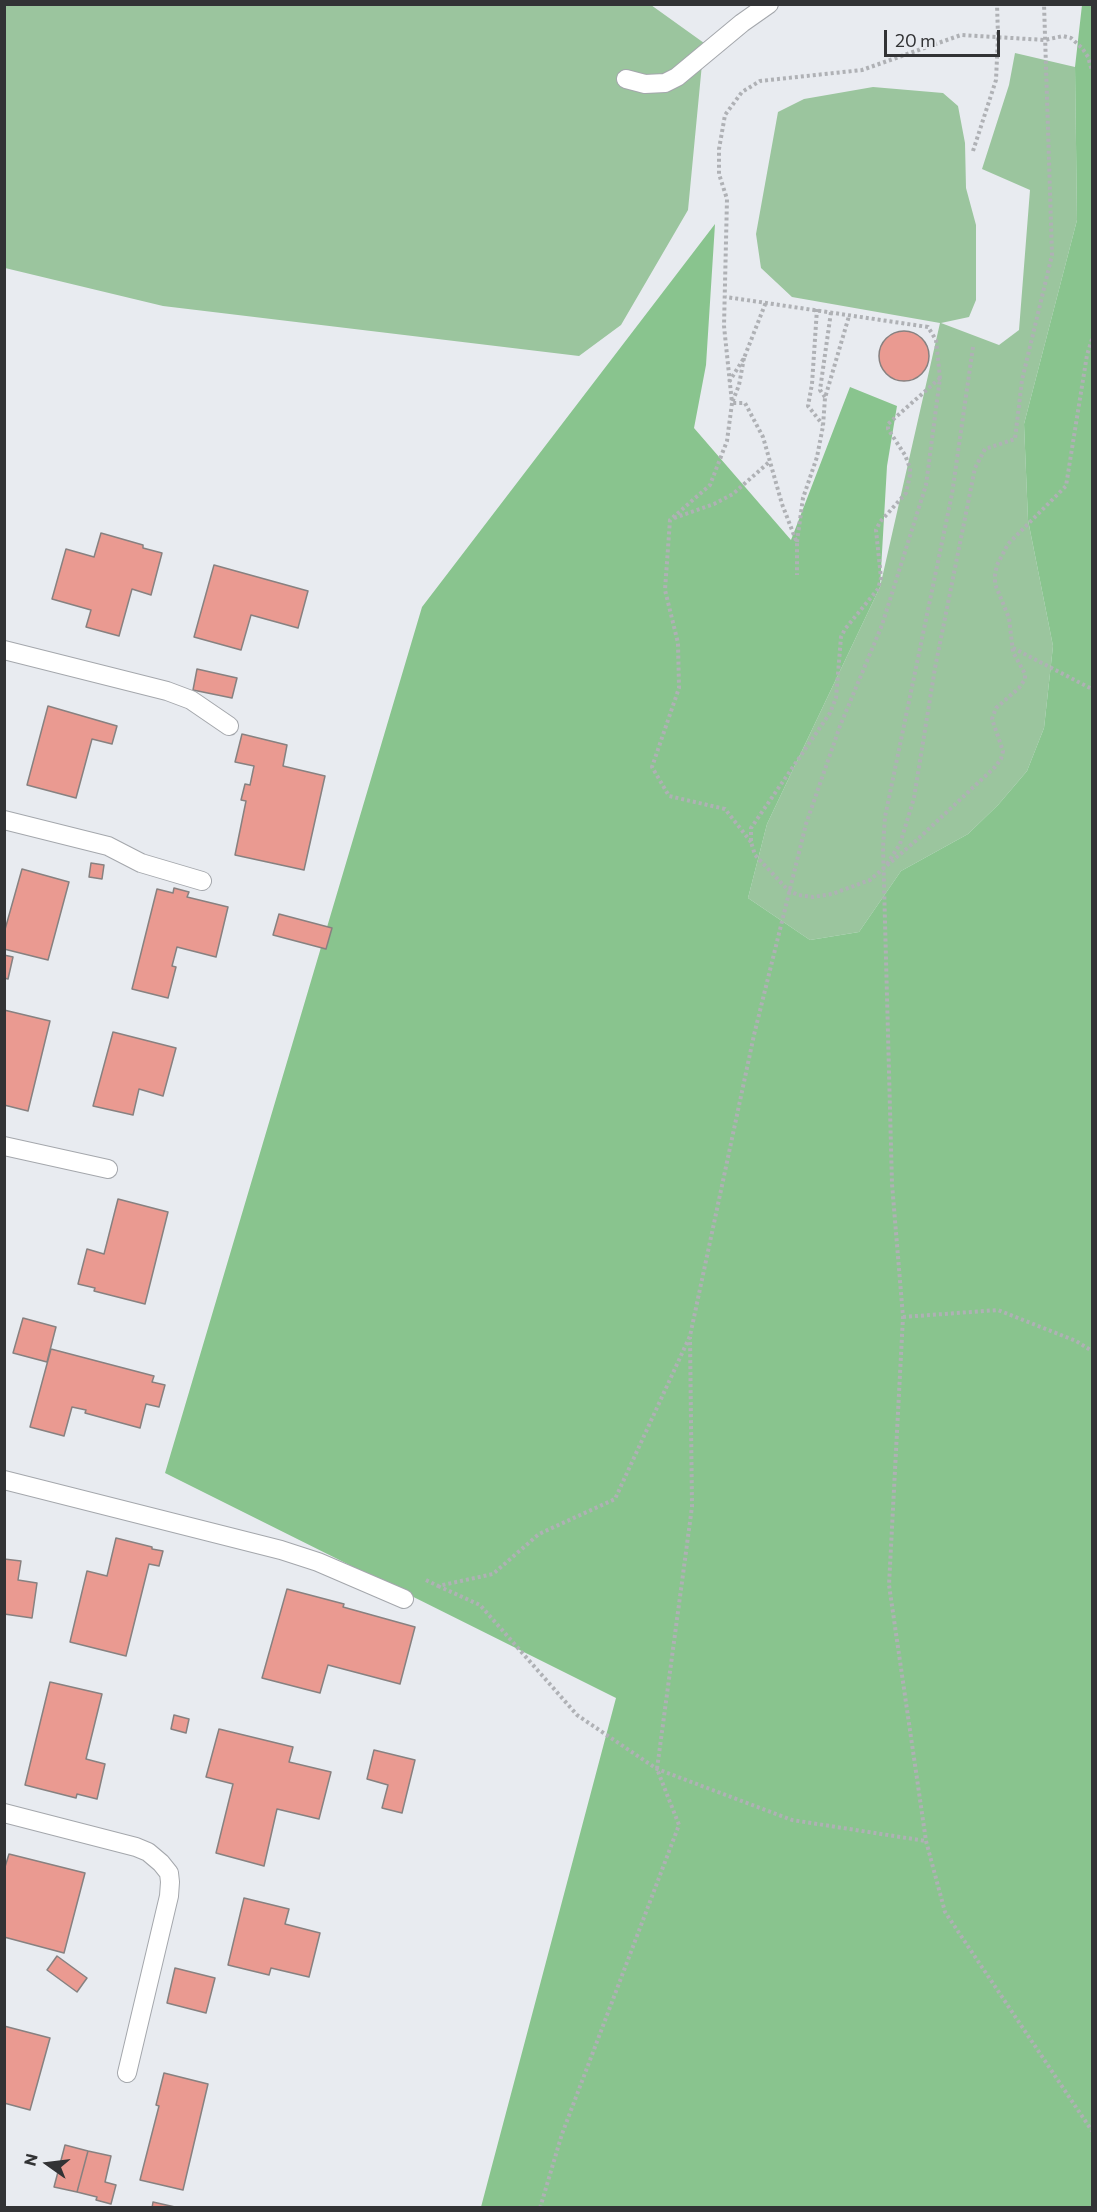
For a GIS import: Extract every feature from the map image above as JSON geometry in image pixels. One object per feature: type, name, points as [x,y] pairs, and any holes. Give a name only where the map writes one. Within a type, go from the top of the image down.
[{"type":"lane","points":[[626,79],[645,84],[665,83],[677,77],[742,23],[770,4]]},
{"type":"lane","points":[[4,650],[167,691],[190,700],[229,726]]},
{"type":"lane","points":[[4,820],[108,846],[141,863],[202,881]]},
{"type":"lane","points":[[4,1146],[108,1169]]},
{"type":"lane","points":[[4,1480],[281,1550],[318,1562],[404,1599]]},
{"type":"lane","points":[[4,1813],[136,1847],[148,1852],[169,1873],[169,1896],[127,2073]]},
{"type":"path","points":[[973,151],[996,80],[997,4]]},
{"type":"path","points":[[884,869],[900,844],[914,798],[935,668],[975,468],[985,449],[1015,439],[1022,380],[1052,255],[1044,4]]},
{"type":"path","points":[[751,843],[725,809],[669,796],[652,766],[679,688],[678,643],[665,590],[670,520],[710,485],[728,441],[732,403],[724,326],[727,199],[719,174],[719,149],[725,115],[742,92],[760,81],[862,70],[961,35],[1045,40],[1063,36],[1071,38],[1088,57],[1092,71]]},
{"type":"path","points":[[540,2208],[562,2134],[679,1825],[657,1769],[692,1507],[690,1336],[754,1035],[788,890],[806,824],[840,726],[882,625],[926,485],[940,378],[936,340],[928,327],[726,297]]},
{"type":"path","points":[[729,383],[744,358],[766,302]]},
{"type":"path","points":[[817,309],[812,384],[808,406],[823,426]]},
{"type":"path","points":[[825,398],[820,390],[831,312]]},
{"type":"path","points":[[797,574],[796,543],[803,498],[817,457],[825,398],[849,316]]},
{"type":"path","points":[[940,378],[888,424],[888,429],[910,468],[910,475],[906,493],[880,522],[876,530],[880,578],[878,589],[841,637],[836,698],[830,713],[751,828],[754,855],[788,890],[798,895],[813,897],[832,894],[870,880],[995,767],[1001,759],[1003,751],[992,719],[996,708],[1019,688],[1025,679],[1023,668],[1014,656],[1010,618],[995,584],[998,565],[1008,544],[1066,486],[1087,355],[1092,339]]},
{"type":"path","points":[[973,347],[952,494],[885,817],[883,847],[892,1184],[903,1317],[889,1585],[926,1841],[945,1912],[1092,2131]]},
{"type":"path","points":[[732,403],[740,385],[744,358]]},
{"type":"path","points":[[732,403],[745,403],[763,437],[796,543]]},
{"type":"path","points":[[670,520],[714,504],[733,494],[769,461]]},
{"type":"path","points":[[1013,648],[1092,689]]},
{"type":"path","points":[[903,1317],[998,1310],[1076,1341],[1092,1352]]},
{"type":"path","points":[[438,1586],[493,1574],[539,1534],[615,1499],[690,1336]]},
{"type":"path","points":[[417,1576],[480,1605],[577,1715],[657,1769],[792,1821],[926,1841]]},
{"type":"green space","points":[[5,5],[651,5],[704,43],[688,210],[621,325],[579,356],[163,306],[5,268]]},
{"type":"green space","points":[[1082,5],[1092,5],[1092,2207],[481,2207],[616,1698],[165,1473],[422,607],[715,224],[706,365],[694,428],[791,540],[850,387],[897,406],[887,466],[880,587],[767,824],[748,898],[810,940],[859,932],[901,871],[968,834],[998,805],[1027,771],[1044,728],[1053,646],[1028,520],[1024,424],[1077,220],[1075,67]]},
{"type":"green space","points":[[1015,53],[1075,67],[1077,220],[1024,424],[1028,520],[1053,646],[1044,728],[1027,771],[998,805],[968,834],[901,871],[859,932],[810,940],[748,898],[767,824],[880,587],[940,323],[792,297],[761,268],[756,234],[778,112],[804,99],[873,87],[943,93],[958,106],[965,143],[966,188],[976,225],[976,300],[969,317],[941,323],[999,345],[1019,330],[1030,190],[982,169],[1009,85]]},
{"type":"building","points":[[904,331],[913,333],[924,342],[929,356],[927,365],[918,376],[904,381],[895,379],[884,370],[879,356],[881,347],[890,336]]},
{"type":"building","points":[[101,533],[162,553],[151,595],[132,589],[119,636],[86,627],[91,610],[52,599],[66,549],[94,557]]},
{"type":"building","points":[[214,565],[308,591],[298,628],[251,615],[241,650],[194,637]]},
{"type":"building","points":[[197,669],[237,678],[232,698],[193,690]]},
{"type":"building","points":[[48,706],[117,726],[112,744],[92,739],[76,798],[27,785]]},
{"type":"building","points":[[242,734],[287,745],[283,766],[325,776],[304,870],[235,855],[246,801],[241,800],[245,784],[250,785],[254,766],[235,762]]},
{"type":"building","points":[[91,863],[104,865],[102,879],[89,877]]},
{"type":"building","points":[[22,869],[69,882],[48,960],[4,949],[4,933]]},
{"type":"building","points":[[174,888],[189,892],[187,897],[228,907],[216,957],[177,947],[172,966],[176,967],[168,998],[132,989],[157,889],[173,893]]},
{"type":"building","points":[[279,914],[332,928],[326,949],[273,935]]},
{"type":"building","points":[[4,955],[13,957],[8,979],[4,978]]},
{"type":"building","points":[[4,1010],[50,1021],[28,1111],[4,1105]]},
{"type":"building","points":[[113,1032],[176,1048],[163,1096],[139,1089],[133,1115],[93,1106]]},
{"type":"building","points":[[118,1199],[168,1212],[145,1304],[94,1291],[95,1288],[78,1284],[87,1249],[104,1254]]},
{"type":"building","points":[[23,1318],[56,1327],[47,1362],[13,1353]]},
{"type":"building","points":[[51,1349],[154,1376],[152,1382],[165,1385],[159,1407],[146,1404],[140,1428],[85,1413],[86,1410],[72,1407],[64,1436],[30,1427]]},
{"type":"building","points":[[116,1538],[163,1551],[159,1566],[149,1564],[126,1656],[70,1642],[87,1571],[107,1576]]},
{"type":"building","points":[[4,1559],[21,1561],[18,1580],[37,1583],[32,1618],[4,1614]]},
{"type":"building","points":[[287,1589],[344,1604],[343,1607],[415,1627],[400,1684],[328,1665],[320,1693],[262,1678]]},
{"type":"building","points":[[50,1682],[102,1694],[86,1759],[105,1764],[97,1799],[77,1794],[76,1798],[25,1785]]},
{"type":"building","points":[[174,1715],[189,1719],[186,1733],[171,1729]]},
{"type":"building","points":[[219,1729],[293,1747],[289,1762],[331,1772],[319,1819],[277,1809],[264,1866],[216,1853],[233,1784],[206,1777]]},
{"type":"building","points":[[374,1750],[415,1760],[402,1813],[382,1808],[388,1785],[367,1779]]},
{"type":"building","points":[[9,1854],[85,1873],[64,1953],[4,1937],[4,1870]]},
{"type":"building","points":[[244,1898],[289,1909],[285,1924],[320,1933],[309,1977],[271,1968],[269,1975],[228,1965]]},
{"type":"building","points":[[57,1956],[87,1978],[77,1992],[47,1970]]},
{"type":"building","points":[[175,1968],[215,1978],[206,2013],[167,2003]]},
{"type":"building","points":[[4,2026],[50,2038],[30,2110],[4,2103]]},
{"type":"building","points":[[164,2073],[208,2084],[183,2190],[140,2180],[159,2106],[156,2105]]},
{"type":"building","points":[[65,2145],[88,2151],[77,2192],[54,2187]]},
{"type":"building","points":[[88,2151],[111,2156],[105,2182],[116,2185],[111,2204],[96,2200],[97,2197],[77,2192]]},
{"type":"building","points":[[153,2202],[175,2207],[152,2208]]}]
